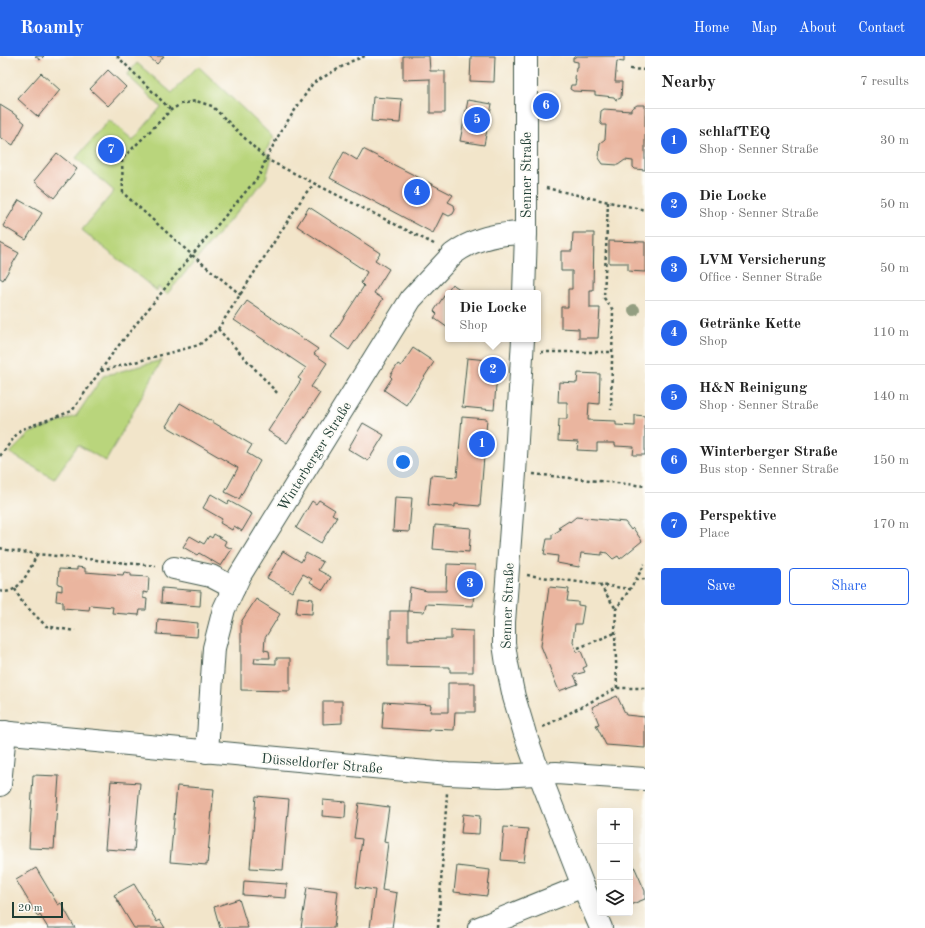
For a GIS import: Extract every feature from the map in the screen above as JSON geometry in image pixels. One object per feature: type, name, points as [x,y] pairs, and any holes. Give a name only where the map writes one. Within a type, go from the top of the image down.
[{"type":"street","name":"Senner Straße","points":[[524,290],[526,234],[526,56]]},
{"type":"street","name":"Winterberger Straße","points":[[207,752],[214,648],[224,609],[244,568],[411,299],[453,254],[461,248],[483,238],[510,233],[526,234]]},
{"type":"street","name":"Senner Straße","points":[[529,345],[514,480],[504,622],[504,644],[514,697],[525,734],[583,886],[601,928]]},
{"type":"street","points":[[174,568],[210,576],[234,588]]},
{"type":"street","points":[[0,785],[3,732]]},
{"type":"street","name":"Düsseldorfer Straße","points":[[3,732],[448,774],[499,776],[556,773],[645,779]]},
{"type":"street","points":[[479,928],[583,886]]},
{"type":"path","points":[[118,56],[170,110]]},
{"type":"path","points":[[0,456],[20,430],[72,411],[115,350],[192,255],[259,176],[266,158],[281,131],[313,83],[352,61],[365,56]]},
{"type":"path","points":[[630,69],[645,70]]},
{"type":"path","points":[[241,295],[192,255],[123,192],[122,160],[170,110],[181,104],[196,101],[212,106],[266,158],[453,254]]},
{"type":"path","points":[[100,372],[199,345],[218,329],[305,194],[315,183]]},
{"type":"path","points":[[541,187],[645,210]]},
{"type":"path","points":[[608,202],[604,298],[613,310],[611,410]]},
{"type":"path","points":[[218,329],[279,395]]},
{"type":"path","points":[[529,345],[612,352]]},
{"type":"path","points":[[528,473],[645,486]]},
{"type":"path","points":[[0,548],[37,554],[174,568]]},
{"type":"path","points":[[0,591],[5,592],[15,589],[27,574],[37,554]]},
{"type":"path","points":[[617,688],[615,633],[616,609],[645,564]]},
{"type":"path","points":[[521,574],[630,589]]},
{"type":"path","points":[[635,580],[645,579]]},
{"type":"path","points":[[600,585],[616,609]]},
{"type":"path","points":[[15,589],[22,602],[46,626],[75,631]]},
{"type":"path","points":[[578,648],[615,633]]},
{"type":"path","points":[[539,729],[617,688],[645,688]]},
{"type":"path","points":[[438,928],[448,774]]},
{"type":"green space","points":[[137,63],[172,93],[198,66],[273,137],[265,153],[272,157],[266,178],[167,294],[158,287],[157,291],[82,230],[114,191],[76,158],[109,120],[133,140],[161,107],[127,75]]},
{"type":"green space","points":[[162,360],[106,461],[78,445],[54,479],[10,453],[30,433],[76,416],[103,376]]},
{"type":"building","points":[[35,56],[44,56],[40,60]]},
{"type":"building","points":[[148,56],[164,56],[157,64]]},
{"type":"building","points":[[403,56],[429,56],[430,71],[445,71],[445,113],[430,113],[430,79],[403,80]]},
{"type":"building","points":[[471,56],[495,56],[494,82],[470,81]]},
{"type":"building","points":[[577,56],[624,56],[624,62],[617,61],[615,82],[622,82],[621,98],[616,100],[614,97],[595,95],[595,92],[573,91],[570,89],[571,85],[575,85],[576,67],[578,67],[578,62],[573,61],[573,58]]},
{"type":"building","points":[[108,70],[126,87],[108,106],[90,89]]},
{"type":"building","points":[[41,73],[60,90],[38,117],[18,99]]},
{"type":"building","points":[[373,97],[402,99],[400,123],[371,121]]},
{"type":"building","points":[[468,100],[492,104],[484,145],[460,141]]},
{"type":"building","points":[[0,105],[25,123],[13,145],[0,137]]},
{"type":"building","points":[[637,105],[645,105],[645,170],[635,169],[633,167],[633,161],[625,160],[618,165],[603,164],[599,158],[600,143],[605,139],[606,125],[602,125],[600,122],[601,111],[604,109],[631,111],[631,109]]},
{"type":"building","points":[[363,149],[453,195],[448,202],[454,205],[455,210],[453,214],[449,216],[443,213],[433,233],[330,178],[344,152],[357,160]]},
{"type":"building","points":[[57,153],[77,169],[54,198],[34,181]]},
{"type":"building","points":[[19,200],[42,213],[26,240],[3,226]]},
{"type":"building","points":[[309,207],[380,253],[375,260],[389,269],[374,293],[383,299],[349,350],[331,337],[364,286],[361,283],[367,272],[297,226]]},
{"type":"building","points":[[573,233],[594,233],[593,290],[590,290],[590,308],[600,308],[598,338],[579,338],[579,329],[561,328],[561,307],[568,307],[568,289],[572,289],[572,271],[561,271],[561,251],[572,251]]},
{"type":"building","points":[[609,241],[645,242],[645,272],[628,271],[628,263],[609,263]]},
{"type":"building","points":[[0,243],[19,253],[3,280],[0,278]]},
{"type":"building","points":[[452,284],[461,290],[448,290]]},
{"type":"building","points":[[445,294],[445,326],[434,318],[437,314],[434,311]]},
{"type":"building","points":[[247,301],[318,349],[314,354],[327,363],[311,387],[320,393],[287,443],[268,431],[301,380],[298,378],[306,368],[234,320]]},
{"type":"building","points":[[413,348],[434,362],[406,405],[384,390],[392,378],[390,376],[398,364],[401,366]]},
{"type":"building","points":[[467,358],[498,361],[494,410],[462,407]]},
{"type":"building","points":[[578,373],[600,374],[599,404],[589,403],[588,420],[616,421],[616,425],[635,426],[635,415],[645,416],[645,455],[633,455],[634,447],[615,446],[615,443],[597,443],[597,451],[577,450],[578,442],[558,441],[559,419],[567,419],[567,402],[558,402],[559,382],[577,383]]},
{"type":"building","points":[[180,403],[252,445],[247,453],[260,461],[239,499],[225,492],[238,468],[166,426]]},
{"type":"building","points":[[462,417],[487,419],[480,506],[455,504],[455,507],[428,505],[431,475],[457,477]]},
{"type":"building","points":[[363,423],[384,435],[368,461],[348,449]]},
{"type":"building","points":[[211,494],[228,504],[229,501],[252,514],[242,531],[234,526],[232,530],[220,523],[222,519],[203,508]]},
{"type":"building","points":[[395,497],[412,498],[409,532],[393,531]]},
{"type":"building","points":[[319,500],[335,510],[332,514],[337,517],[321,543],[296,528],[312,501],[316,504]]},
{"type":"building","points":[[576,517],[625,522],[631,530],[633,528],[642,541],[620,559],[618,556],[613,559],[607,553],[602,552],[602,555],[581,553],[579,567],[557,563],[558,556],[544,554],[547,539],[552,539],[552,535],[561,529],[558,528]]},
{"type":"building","points":[[435,525],[471,528],[469,552],[433,549]]},
{"type":"building","points":[[214,534],[226,541],[224,545],[232,549],[221,566],[199,553],[197,555],[183,547],[190,536],[204,544],[209,536],[212,538]]},
{"type":"building","points":[[283,551],[301,562],[306,553],[323,562],[318,570],[331,577],[323,590],[310,582],[312,579],[303,574],[292,592],[267,578]]},
{"type":"building","points":[[447,564],[475,565],[473,606],[426,604],[424,612],[408,611],[410,587],[427,591],[446,591]]},
{"type":"building","points":[[77,567],[85,568],[85,572],[123,575],[124,572],[131,573],[131,576],[149,577],[148,593],[143,592],[143,598],[147,599],[146,610],[140,610],[139,615],[112,613],[113,607],[90,605],[89,610],[63,608],[63,602],[56,601],[57,590],[62,591],[62,585],[58,584],[59,569],[77,570]]},
{"type":"building","points":[[549,587],[569,589],[567,601],[578,602],[578,605],[584,606],[581,624],[575,624],[573,642],[577,652],[581,651],[587,666],[583,668],[585,672],[574,675],[578,684],[559,691],[541,646]]},
{"type":"building","points":[[162,588],[201,591],[200,606],[161,603]]},
{"type":"building","points":[[298,597],[313,599],[312,614],[296,613]]},
{"type":"building","points":[[256,599],[280,614],[265,638],[264,650],[269,651],[270,658],[255,658],[254,663],[276,664],[276,658],[290,658],[290,691],[241,690],[241,622]]},
{"type":"building","points":[[390,611],[408,611],[408,640],[451,639],[451,630],[473,631],[473,672],[450,672],[450,667],[388,666]]},
{"type":"building","points":[[158,619],[198,623],[197,637],[157,634]]},
{"type":"building","points":[[448,683],[475,683],[475,712],[455,712],[454,730],[429,729],[429,731],[382,728],[384,702],[431,705],[430,712],[448,712]]},
{"type":"building","points":[[617,696],[626,715],[645,717],[645,748],[606,745],[596,725],[599,724],[592,707]]},
{"type":"building","points":[[323,701],[342,701],[342,723],[323,724]]},
{"type":"building","points":[[33,775],[59,776],[54,849],[29,848]]},
{"type":"building","points":[[111,781],[140,783],[134,851],[105,849]]},
{"type":"building","points":[[177,786],[214,789],[207,865],[170,862]]},
{"type":"building","points":[[256,796],[289,799],[283,870],[250,868]]},
{"type":"building","points":[[323,800],[346,802],[345,818],[322,816]]},
{"type":"building","points":[[359,803],[389,807],[384,842],[388,843],[382,890],[397,893],[392,928],[370,928],[375,890],[356,887],[362,839],[354,838]]},
{"type":"building","points":[[463,814],[480,816],[479,834],[461,833]]},
{"type":"building","points":[[504,827],[528,829],[524,862],[501,860]]},
{"type":"building","points":[[633,864],[645,891],[645,899],[633,904]]},
{"type":"building","points":[[457,866],[490,870],[487,896],[454,892]]},
{"type":"building","points":[[36,868],[58,905],[61,903],[75,928],[48,928],[40,915],[38,917],[16,880]]},
{"type":"building","points":[[244,881],[287,884],[286,898],[243,895]]},
{"type":"building","points":[[134,884],[157,922],[160,920],[165,928],[134,928],[114,895]]},
{"type":"building","points":[[307,887],[338,891],[334,928],[301,928]]},
{"type":"building","points":[[239,899],[248,928],[220,928],[214,907]]},
{"type":"place","name":"Winterberger Straße","points":[[546,106]]},
{"type":"place","name":"H&N Reinigung","points":[[477,120]]},
{"type":"place","name":"Perspektive","points":[[111,150]]},
{"type":"place","name":"Getränke Kette","points":[[417,192]]},
{"type":"place","name":"Die Locke","points":[[493,370]]},
{"type":"place","name":"schlafTEQ","points":[[482,444]]},
{"type":"place","name":"LVM Versicherung","points":[[470,584]]}]
